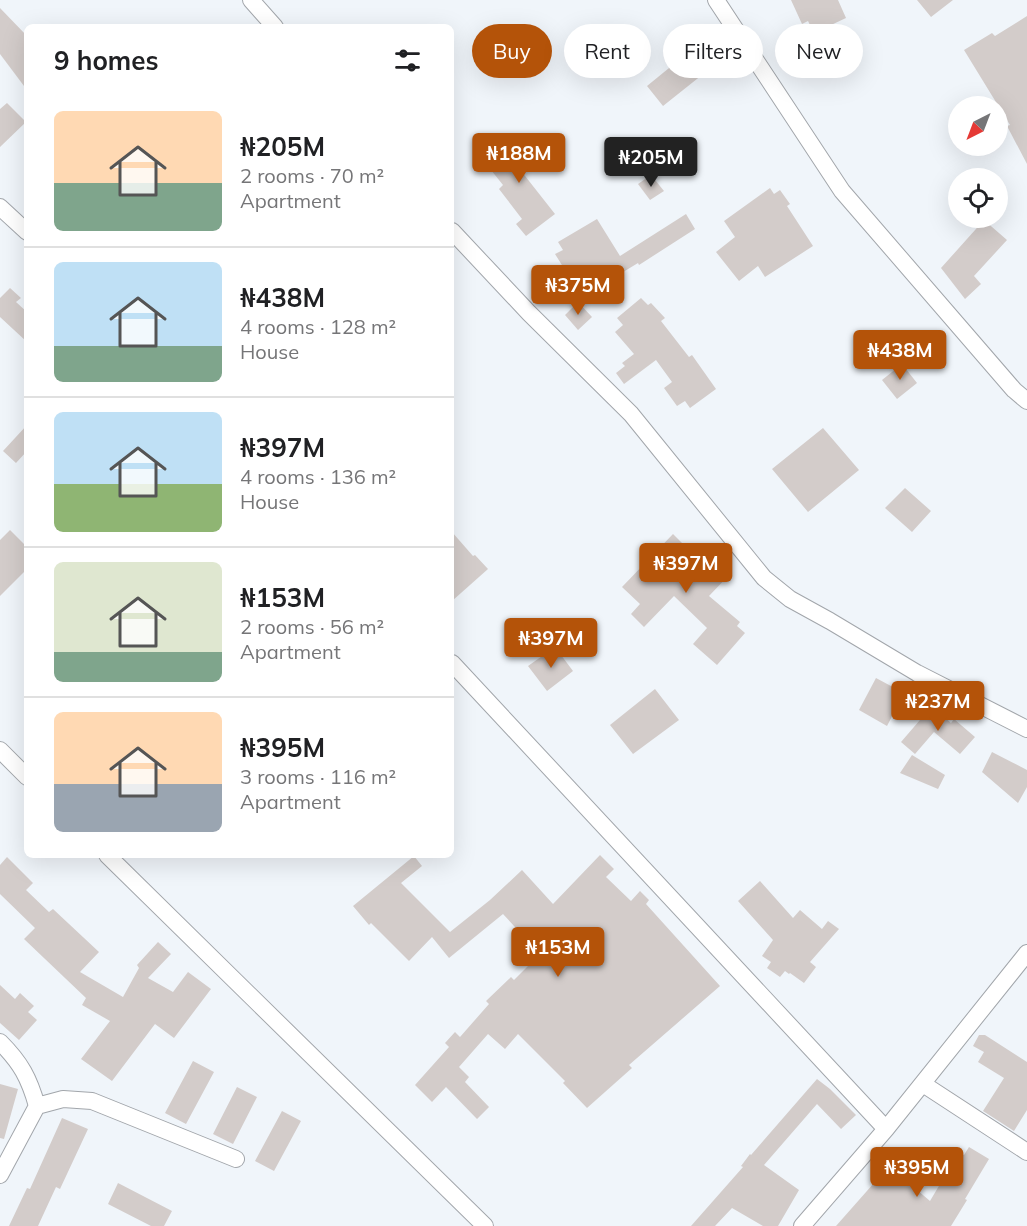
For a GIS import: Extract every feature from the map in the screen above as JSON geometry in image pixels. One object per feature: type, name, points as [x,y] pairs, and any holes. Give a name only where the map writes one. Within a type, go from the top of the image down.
[{"type":"street","points":[[251,0],[272,24]]},
{"type":"street","points":[[716,0],[842,191],[1014,390],[1027,401]]},
{"type":"street","points":[[0,207],[24,229]]},
{"type":"street","points":[[454,233],[529,313],[631,414],[765,578],[790,599],[917,673],[1027,729]]},
{"type":"street","points":[[454,665],[886,1129]]},
{"type":"street","points":[[0,750],[24,774]]},
{"type":"street","points":[[110,858],[485,1226]]},
{"type":"street","points":[[801,1226],[886,1129],[1027,953]]},
{"type":"street","points":[[0,1042],[7,1059],[30,1080],[37,1106],[0,1175]]},
{"type":"street","points":[[923,1084],[1027,1152]]},
{"type":"street","points":[[37,1106],[63,1099],[92,1101],[236,1159]]},
{"type":"building","points":[[791,0],[838,0],[846,18],[833,24],[810,24],[808,21],[802,24]]},
{"type":"building","points":[[917,0],[953,0],[931,17]]},
{"type":"building","points":[[0,8],[24,33],[24,86],[0,54]]},
{"type":"building","points":[[1027,16],[1027,164],[1008,128],[1010,125],[1008,96],[992,96],[964,50],[992,33],[995,36]]},
{"type":"building","points":[[663,73],[663,78],[698,78],[663,106],[647,86]]},
{"type":"building","points":[[7,103],[24,120],[24,124],[0,147],[0,109]]},
{"type":"building","points":[[517,133],[534,154],[518,167],[555,214],[526,236],[516,224],[522,219],[499,189],[503,185],[483,160]]},
{"type":"building","points":[[651,175],[664,191],[650,200],[638,184]]},
{"type":"building","points":[[770,188],[774,194],[780,190],[790,204],[787,206],[813,246],[765,277],[758,266],[739,281],[716,252],[735,237],[724,221]]},
{"type":"building","points":[[686,214],[695,229],[639,265],[638,263],[582,297],[555,254],[563,250],[558,242],[597,219],[620,256]]},
{"type":"building","points":[[977,228],[993,228],[1007,240],[974,276],[981,284],[965,299],[941,268]]},
{"type":"building","points":[[10,288],[21,298],[16,302],[24,309],[24,339],[0,317],[0,298]]},
{"type":"building","points":[[641,298],[648,305],[651,303],[665,318],[661,321],[689,357],[692,355],[716,389],[690,408],[685,401],[677,406],[664,388],[672,382],[656,360],[624,384],[616,373],[625,366],[622,363],[634,354],[615,332],[623,325],[617,318]]},
{"type":"building","points":[[578,302],[592,317],[578,330],[565,315]]},
{"type":"building","points":[[902,364],[917,383],[897,399],[882,380]]},
{"type":"building","points":[[24,428],[24,454],[16,463],[3,451]]},
{"type":"building","points":[[823,428],[859,470],[808,512],[772,469]]},
{"type":"building","points":[[905,488],[931,511],[912,532],[885,508]]},
{"type":"building","points":[[10,530],[24,544],[24,572],[0,596],[0,540]]},
{"type":"building","points":[[454,534],[473,556],[475,555],[488,569],[454,599]]},
{"type":"building","points":[[673,534],[698,559],[706,551],[730,574],[709,596],[740,622],[737,626],[745,633],[717,665],[693,644],[707,628],[674,596],[644,627],[631,614],[640,604],[622,587]]},
{"type":"building","points":[[555,647],[573,671],[547,691],[528,666]]},
{"type":"building","points":[[876,678],[904,693],[887,726],[859,710]]},
{"type":"building","points":[[655,689],[679,720],[633,754],[610,725]]},
{"type":"building","points":[[932,706],[951,723],[954,719],[975,737],[960,754],[934,732],[915,754],[901,742]]},
{"type":"building","points":[[992,752],[1027,770],[1027,787],[1018,803],[982,772]]},
{"type":"building","points":[[912,755],[945,775],[938,789],[900,773]]},
{"type":"building","points":[[600,855],[614,869],[606,877],[631,901],[640,891],[649,900],[646,904],[720,986],[629,1065],[632,1068],[587,1108],[563,1083],[565,1081],[518,1034],[505,1049],[488,1034],[459,1067],[469,1077],[465,1082],[489,1107],[477,1119],[446,1087],[432,1102],[415,1085],[449,1047],[445,1043],[455,1032],[460,1037],[489,1004],[486,1001],[511,977],[514,980],[540,954],[503,914],[449,958],[432,937],[409,961],[371,923],[369,925],[353,906],[412,858],[416,858],[422,866],[401,883],[450,932],[490,900],[522,870],[553,904]]},
{"type":"building","points":[[7,857],[33,883],[26,890],[49,912],[53,909],[99,952],[80,972],[123,997],[139,968],[137,965],[158,942],[171,954],[148,978],[173,992],[188,972],[211,989],[174,1038],[155,1024],[112,1081],[81,1059],[110,1021],[82,1005],[86,998],[24,939],[35,928],[0,894],[0,865]]},
{"type":"building","points":[[760,881],[793,918],[800,910],[822,929],[828,921],[839,929],[810,962],[816,967],[804,983],[790,973],[785,971],[780,977],[767,968],[771,962],[762,956],[773,940],[738,901]]},
{"type":"building","points":[[0,985],[15,999],[20,993],[34,1006],[28,1012],[37,1020],[19,1040],[0,1023]]},
{"type":"building","points":[[979,1035],[985,1035],[1027,1062],[1027,1110],[1014,1131],[983,1111],[1004,1078],[978,1062],[984,1052],[973,1046]]},
{"type":"building","points":[[193,1061],[214,1072],[186,1124],[165,1113]]},
{"type":"building","points":[[817,1079],[856,1115],[841,1129],[817,1104],[764,1165],[799,1190],[778,1226],[763,1226],[732,1208],[715,1226],[691,1226],[743,1167],[741,1166],[750,1154]]},
{"type":"building","points":[[0,1084],[18,1089],[4,1139],[0,1138]]},
{"type":"building","points":[[237,1087],[257,1097],[233,1144],[213,1134]]},
{"type":"building","points":[[282,1111],[301,1121],[274,1171],[255,1161]]},
{"type":"building","points":[[62,1118],[88,1129],[60,1189],[56,1187],[38,1226],[9,1226],[27,1188],[30,1189]]},
{"type":"building","points":[[969,1147],[989,1159],[951,1226],[836,1226],[889,1166],[930,1201],[959,1152],[964,1155]]},
{"type":"building","points":[[118,1183],[172,1211],[164,1226],[151,1226],[108,1204]]}]
